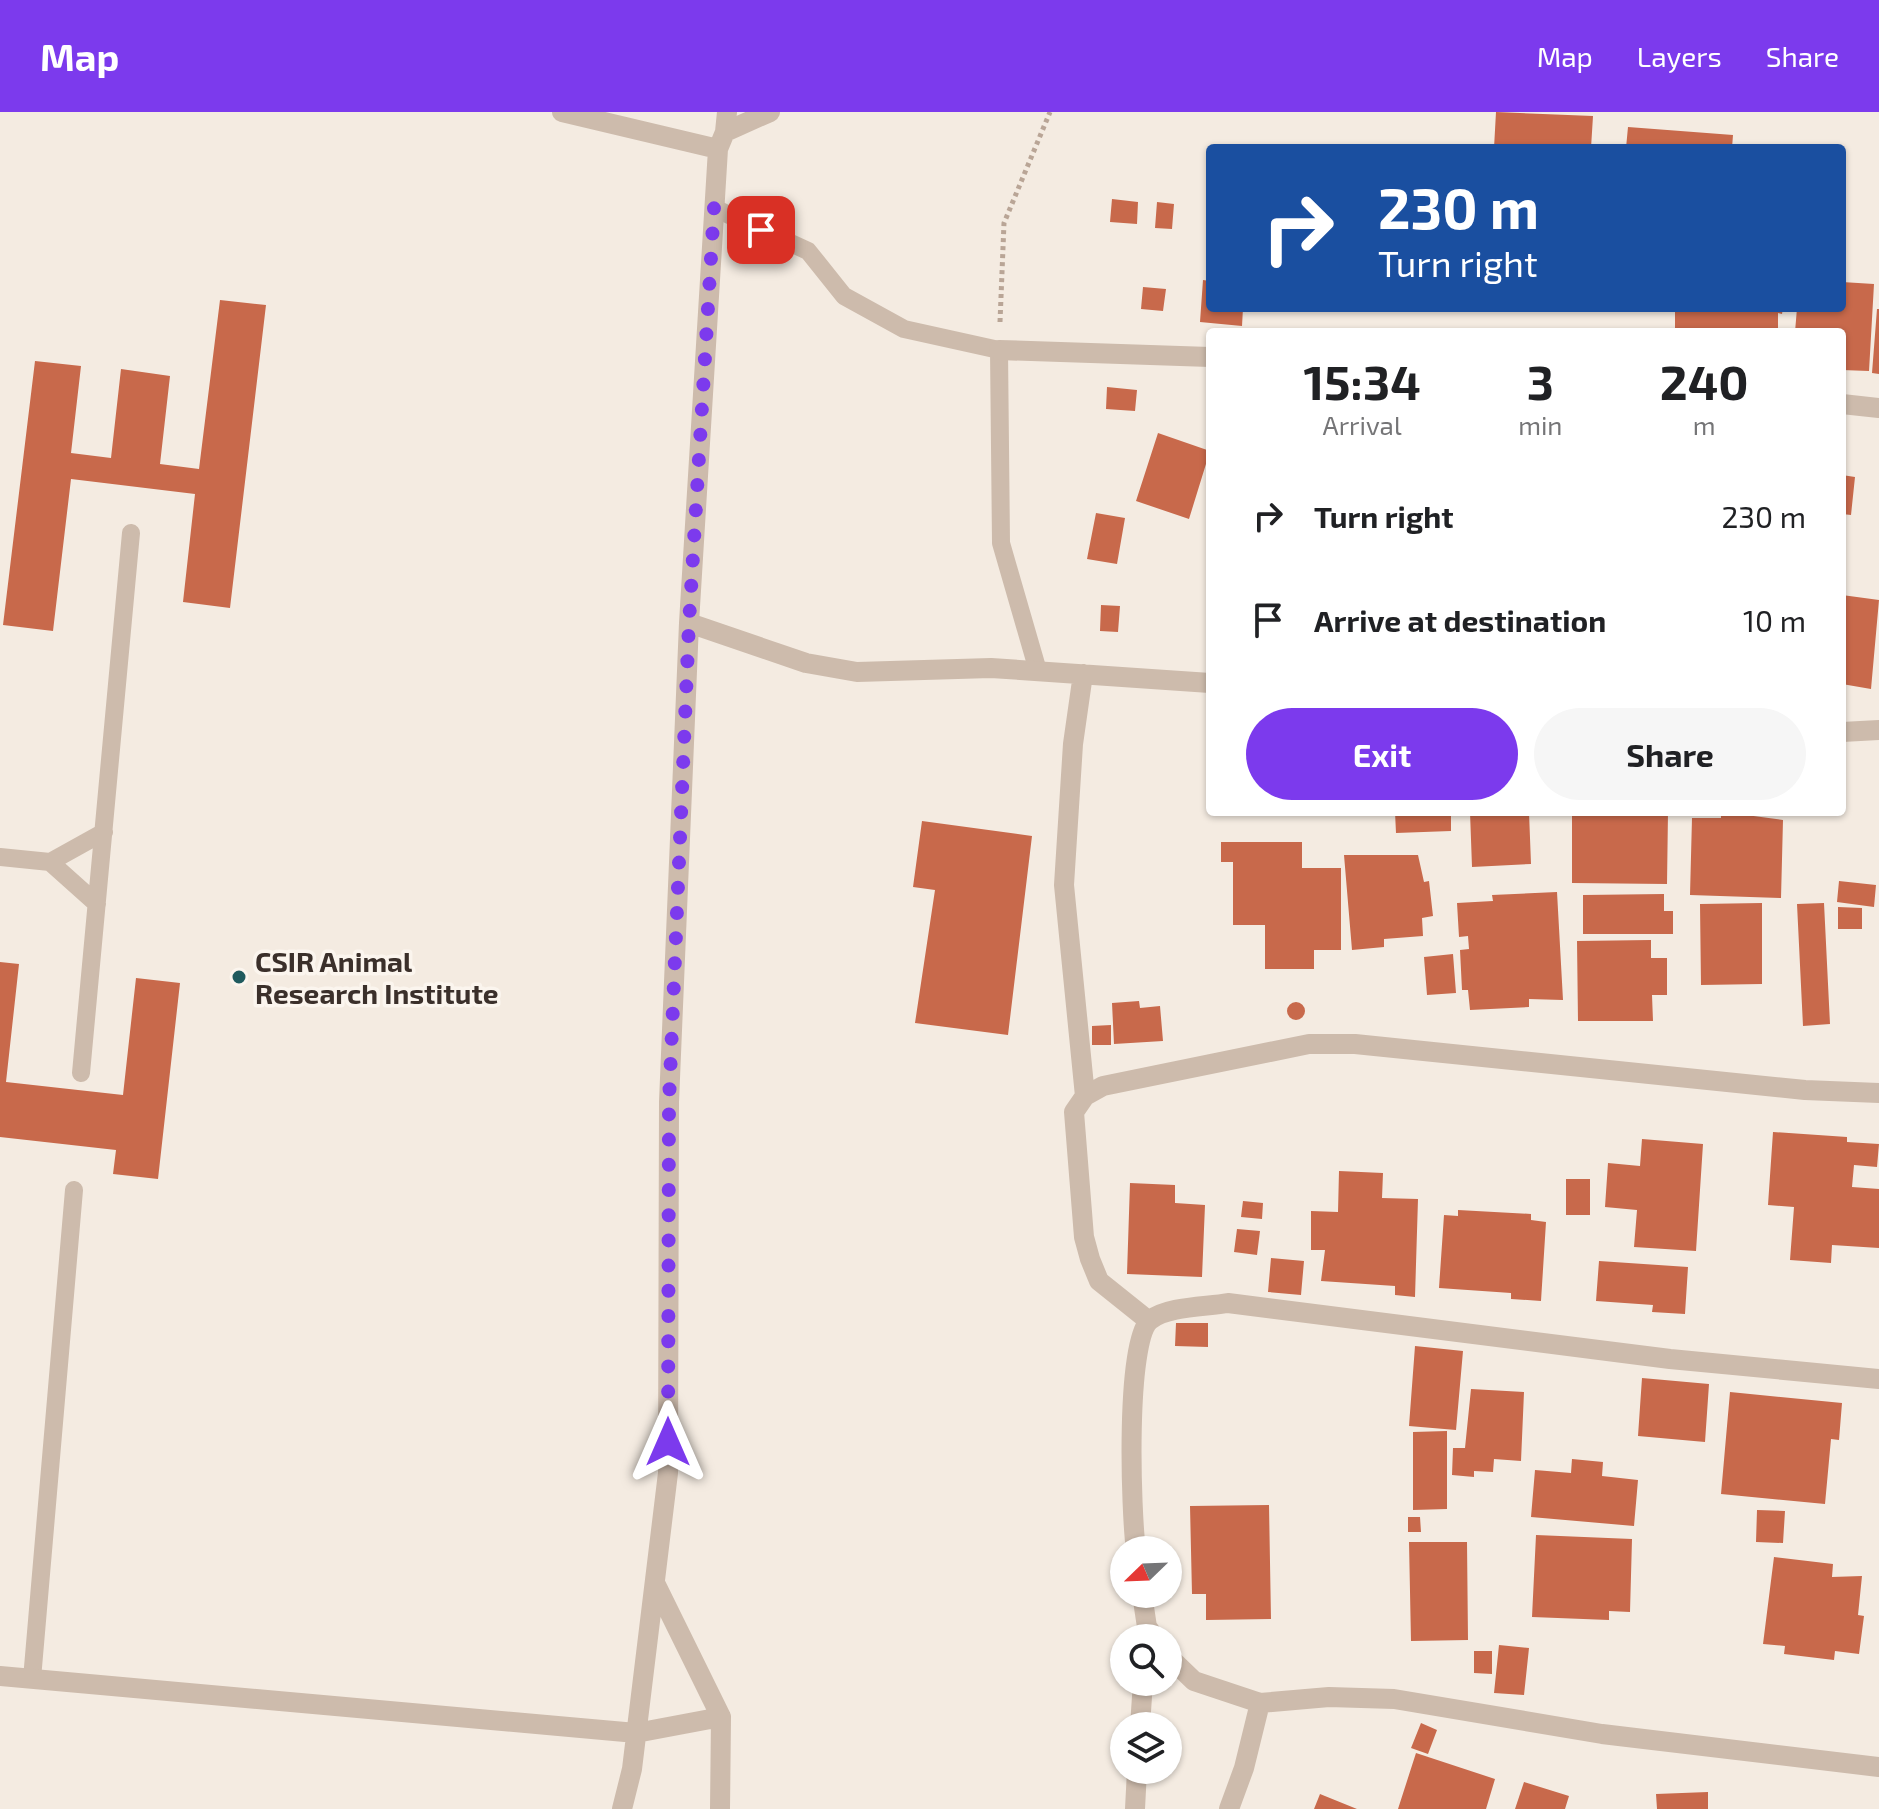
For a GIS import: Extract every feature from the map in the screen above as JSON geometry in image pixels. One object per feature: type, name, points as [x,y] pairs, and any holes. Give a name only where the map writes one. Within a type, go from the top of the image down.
[{"type":"street","points":[[562,112],[723,131],[770,112]]},
{"type":"street","points":[[622,1809],[636,1733],[668,1473],[669,1102],[689,623],[714,208],[723,131]]},
{"type":"street","points":[[999,350],[1206,357]]},
{"type":"street","points":[[1846,404],[1879,408]]},
{"type":"street","points":[[689,623],[806,663],[857,672],[991,668],[1206,683]]},
{"type":"street","points":[[1083,674],[1073,744],[1064,885],[1085,1096]]},
{"type":"street","points":[[1846,732],[1879,730]]},
{"type":"street","points":[[1149,1321],[1099,1281],[1087,1248],[1074,1112],[1085,1096],[1103,1086],[1325,1044],[1355,1044],[1805,1090],[1879,1093]]},
{"type":"street","points":[[1135,1536],[1131,1417],[1141,1334],[1149,1321],[1161,1315],[1228,1303],[1670,1359],[1879,1379]]},
{"type":"street","points":[[655,1583],[721,1717],[720,1809]]},
{"type":"street","points":[[1182,1669],[1194,1681],[1260,1703],[1329,1697],[1394,1699],[1602,1734],[1879,1767]]},
{"type":"street","points":[[0,1676],[636,1733],[721,1717]]},
{"type":"street","points":[[1229,1809],[1244,1768],[1260,1703]]},
{"type":"street","points":[[1135,1809],[1136,1784]]},
{"type":"lane","points":[[714,208],[808,251],[844,296],[904,329],[999,350],[1001,543],[1038,671]]},
{"type":"lane","points":[[81,1073],[131,533]]},
{"type":"lane","points":[[0,857],[50,862],[104,832]]},
{"type":"lane","points":[[50,862],[97,904]]},
{"type":"lane","points":[[32,1679],[74,1190]]},
{"type":"path","points":[[999,350],[1004,223],[1050,112]]},
{"type":"building","points":[[1496,112],[1593,116],[1591,144],[1494,144]]},
{"type":"building","points":[[1628,127],[1733,135],[1732,144],[1626,144]]},
{"type":"building","points":[[1112,199],[1138,202],[1137,224],[1110,222]]},
{"type":"building","points":[[1157,202],[1174,204],[1172,229],[1155,228]]},
{"type":"building","points":[[1203,280],[1206,280],[1206,312],[1243,312],[1242,326],[1200,322]]},
{"type":"building","points":[[1846,282],[1874,284],[1869,371],[1846,370],[1846,328],[1795,328],[1797,312],[1846,312]]},
{"type":"building","points":[[1143,287],[1166,289],[1163,311],[1141,309]]},
{"type":"building","points":[[220,300],[266,305],[230,608],[183,602],[195,494],[71,479],[53,631],[3,625],[35,361],[81,366],[71,453],[111,458],[121,369],[170,376],[160,464],[199,469]]},
{"type":"building","points":[[1879,309],[1879,374],[1872,373]]},
{"type":"building","points":[[1675,312],[1782,312],[1778,313],[1778,328],[1675,328]]},
{"type":"building","points":[[1107,387],[1137,390],[1135,411],[1106,409]]},
{"type":"building","points":[[1158,433],[1206,450],[1206,464],[1189,519],[1136,501]]},
{"type":"building","points":[[1846,476],[1855,477],[1851,515],[1846,514]]},
{"type":"building","points":[[1096,513],[1125,518],[1117,564],[1087,559]]},
{"type":"building","points":[[1846,596],[1879,600],[1871,689],[1846,685]]},
{"type":"building","points":[[1101,605],[1120,606],[1118,632],[1100,631]]},
{"type":"building","points":[[1395,816],[1451,816],[1451,831],[1396,833]]},
{"type":"building","points":[[1470,816],[1529,816],[1531,864],[1472,867]]},
{"type":"building","points":[[1572,816],[1668,816],[1667,884],[1572,883]]},
{"type":"building","points":[[1753,816],[1783,820],[1781,898],[1690,895],[1692,818]]},
{"type":"building","points":[[922,821],[1032,836],[1008,1035],[915,1023],[935,890],[913,887]]},
{"type":"building","points":[[1221,842],[1302,842],[1302,868],[1341,868],[1341,950],[1314,950],[1314,969],[1265,969],[1265,925],[1233,925],[1233,862],[1221,862]]},
{"type":"building","points":[[1344,855],[1418,855],[1424,882],[1429,881],[1433,916],[1422,918],[1423,936],[1384,939],[1384,947],[1352,950]]},
{"type":"building","points":[[1839,881],[1876,885],[1874,907],[1837,902]]},
{"type":"building","points":[[1557,892],[1563,1000],[1529,999],[1529,1007],[1470,1010],[1468,990],[1462,990],[1460,950],[1469,949],[1468,936],[1459,937],[1457,903],[1493,901],[1492,895]]},
{"type":"building","points":[[1664,894],[1664,911],[1673,911],[1673,934],[1583,934],[1583,895]]},
{"type":"building","points":[[1762,903],[1762,984],[1701,985],[1700,904]]},
{"type":"building","points":[[1824,903],[1830,1024],[1803,1026],[1797,904]]},
{"type":"building","points":[[1838,907],[1862,908],[1862,929],[1838,929]]},
{"type":"building","points":[[1651,940],[1651,958],[1667,958],[1667,995],[1652,995],[1653,1021],[1578,1021],[1577,941]]},
{"type":"building","points":[[1453,954],[1456,993],[1427,995],[1424,957]]},
{"type":"building","points":[[0,962],[19,964],[6,1082],[123,1095],[136,978],[180,983],[158,1179],[113,1174],[116,1150],[0,1137]]},
{"type":"building","points":[[1139,1001],[1140,1008],[1160,1006],[1163,1041],[1114,1044],[1112,1003]]},
{"type":"building","points":[[1296,1002],[1305,1011],[1296,1020],[1287,1011]]},
{"type":"building","points":[[1111,1025],[1111,1045],[1092,1045],[1092,1026]]},
{"type":"building","points":[[1773,1132],[1847,1137],[1847,1142],[1879,1144],[1877,1167],[1854,1165],[1852,1187],[1879,1189],[1879,1248],[1832,1245],[1831,1263],[1790,1260],[1794,1207],[1768,1205]]},
{"type":"building","points":[[1642,1139],[1703,1144],[1696,1251],[1634,1247],[1637,1210],[1605,1207],[1608,1163],[1640,1166]]},
{"type":"building","points":[[1339,1171],[1383,1173],[1382,1198],[1418,1199],[1415,1297],[1395,1295],[1395,1286],[1321,1281],[1325,1250],[1311,1250],[1311,1211],[1338,1212]]},
{"type":"building","points":[[1566,1179],[1590,1179],[1590,1215],[1566,1215]]},
{"type":"building","points":[[1130,1183],[1175,1185],[1175,1203],[1205,1205],[1202,1277],[1127,1274]]},
{"type":"building","points":[[1243,1201],[1263,1203],[1262,1219],[1241,1217]]},
{"type":"building","points":[[1458,1210],[1531,1214],[1531,1220],[1546,1222],[1541,1301],[1511,1299],[1511,1293],[1439,1288],[1444,1215],[1458,1216]]},
{"type":"building","points":[[1237,1229],[1260,1231],[1257,1255],[1234,1252]]},
{"type":"building","points":[[1271,1258],[1304,1261],[1301,1295],[1268,1292]]},
{"type":"building","points":[[1599,1261],[1688,1267],[1685,1314],[1652,1312],[1653,1305],[1596,1301]]},
{"type":"building","points":[[1176,1323],[1208,1323],[1208,1347],[1175,1346]]},
{"type":"building","points":[[1415,1346],[1463,1351],[1456,1430],[1409,1426]]},
{"type":"building","points":[[1642,1378],[1709,1384],[1705,1442],[1638,1436]]},
{"type":"building","points":[[1471,1389],[1524,1392],[1521,1461],[1494,1459],[1493,1472],[1474,1471],[1474,1477],[1452,1475],[1453,1448],[1465,1448]]},
{"type":"building","points":[[1730,1392],[1842,1403],[1839,1440],[1831,1439],[1825,1504],[1721,1494]]},
{"type":"building","points":[[1447,1431],[1447,1509],[1413,1510],[1413,1432]]},
{"type":"building","points":[[1572,1459],[1603,1462],[1602,1476],[1638,1480],[1634,1526],[1531,1517],[1535,1470],[1571,1473]]},
{"type":"building","points":[[1269,1505],[1271,1619],[1206,1620],[1206,1594],[1192,1594],[1190,1506]]},
{"type":"building","points":[[1757,1510],[1785,1511],[1783,1543],[1756,1542]]},
{"type":"building","points":[[1408,1517],[1420,1517],[1421,1532],[1408,1532]]},
{"type":"building","points":[[1536,1535],[1632,1539],[1630,1612],[1609,1611],[1609,1620],[1532,1617]]},
{"type":"building","points":[[1409,1542],[1467,1542],[1468,1640],[1411,1641]]},
{"type":"building","points":[[1774,1557],[1833,1564],[1832,1577],[1862,1576],[1858,1615],[1864,1616],[1859,1654],[1835,1651],[1834,1660],[1784,1654],[1785,1646],[1763,1644]]},
{"type":"building","points":[[1499,1645],[1529,1648],[1524,1695],[1494,1693]]},
{"type":"building","points":[[1474,1651],[1492,1651],[1492,1674],[1474,1673]]},
{"type":"building","points":[[1421,1723],[1437,1730],[1428,1754],[1411,1748]]},
{"type":"building","points":[[1416,1753],[1495,1779],[1486,1809],[1398,1809]]},
{"type":"building","points":[[1524,1782],[1569,1796],[1565,1809],[1515,1809]]},
{"type":"building","points":[[1708,1792],[1708,1809],[1657,1809],[1656,1794]]},
{"type":"building","points":[[1320,1794],[1357,1809],[1314,1809]]},
{"type":"place","name":"CSIR Animal Research Institute","points":[[239,977]]},
{"type":"route","points":[[668,1442],[669,1102],[689,623],[714,208],[761,230]]}]
